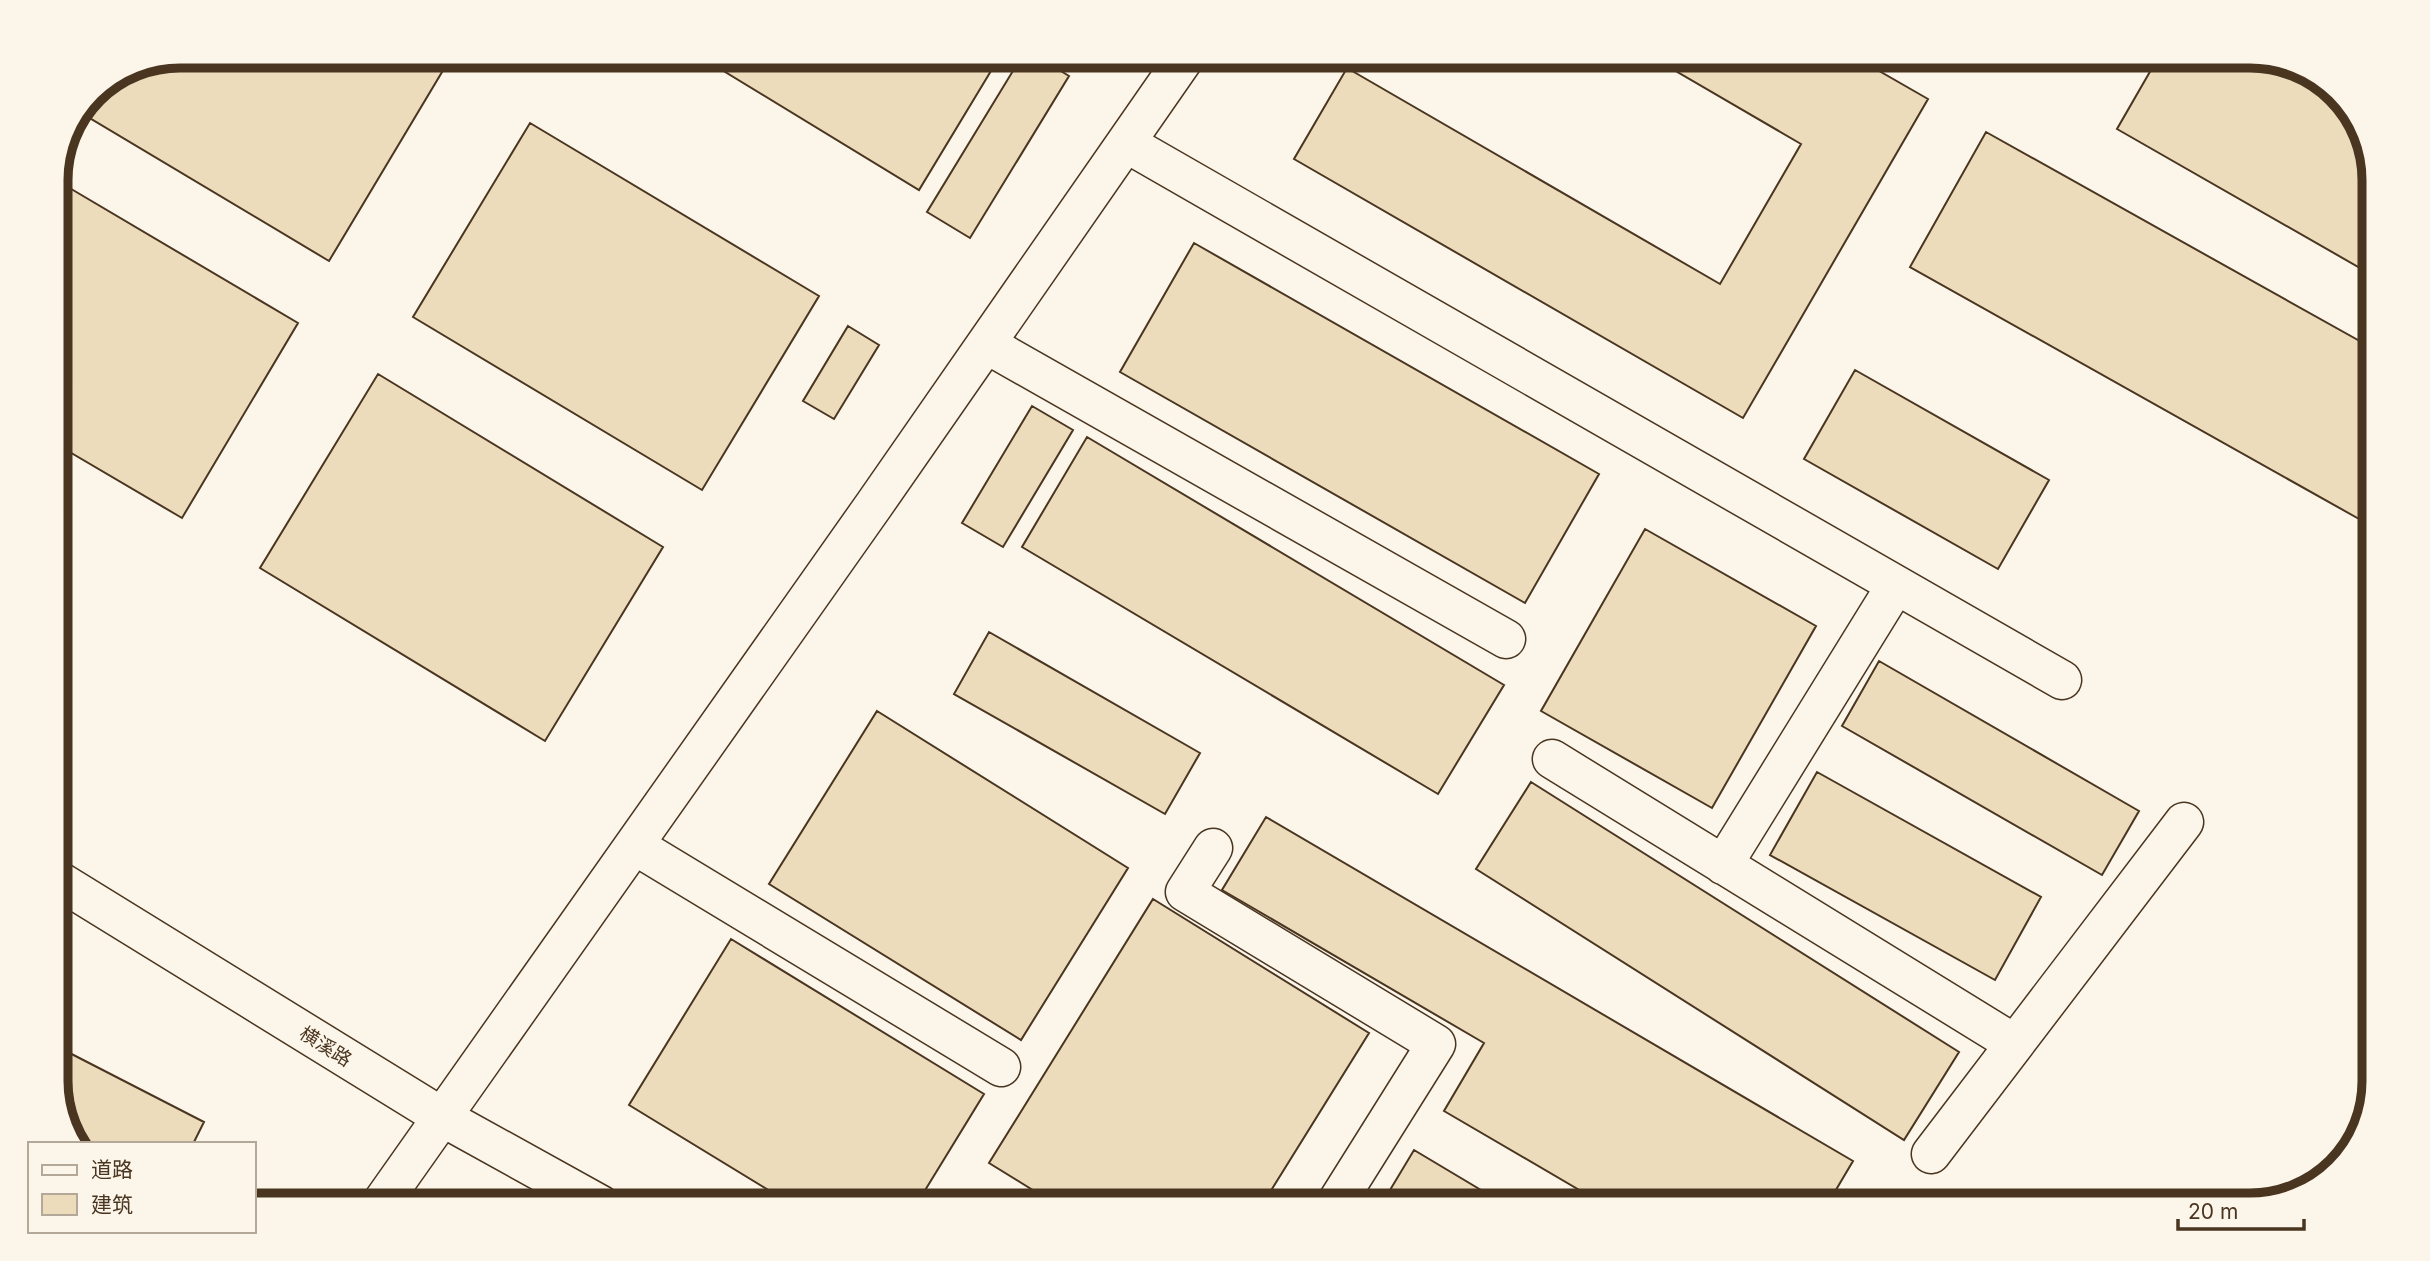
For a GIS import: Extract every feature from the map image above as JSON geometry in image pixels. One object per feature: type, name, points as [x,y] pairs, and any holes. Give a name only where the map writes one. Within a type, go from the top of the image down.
[{"type":"street","points":[[388,1193],[1178,68]]},
{"type":"street","points":[[1126,143],[2062,680]]},
{"type":"street","points":[[986,344],[1506,639]]},
{"type":"street","points":[[1723,864],[1896,585]]},
{"type":"street","points":[[1552,760],[2015,1044]]},
{"type":"street","points":[[1931,1154],[2184,822]]},
{"type":"street","points":[[634,845],[1001,1067]]},
{"type":"street","points":[[1213,848],[1185,892],[1436,1044],[1343,1193]]},
{"type":"street","name":"横溪路","points":[[68,885],[442,1117],[579,1193]]},
{"type":"building","points":[[444,68],[329,261],[88,117],[91,112],[124,83],[166,69]]},
{"type":"building","points":[[719,68],[993,68],[919,190]]},
{"type":"building","points":[[1015,68],[1056,68],[1069,76],[970,238],[927,212]]},
{"type":"building","points":[[1347,68],[1720,284],[1801,144],[1671,68],[1874,68],[1928,99],[1743,418],[1294,159]]},
{"type":"building","points":[[2152,68],[2271,70],[2312,87],[2343,118],[2360,159],[2362,269],[2117,129]]},
{"type":"building","points":[[530,123],[819,296],[702,490],[413,317]]},
{"type":"building","points":[[1986,132],[2362,342],[2362,521],[1910,267]]},
{"type":"building","points":[[68,187],[298,323],[182,518],[68,451]]},
{"type":"building","points":[[1194,243],[1599,474],[1525,603],[1120,372]]},
{"type":"building","points":[[848,326],[879,345],[834,419],[803,401]]},
{"type":"building","points":[[1855,370],[2049,480],[1998,569],[1804,459]]},
{"type":"building","points":[[378,374],[663,547],[545,741],[260,568]]},
{"type":"building","points":[[1032,406],[1073,430],[1003,547],[962,523]]},
{"type":"building","points":[[1087,437],[1504,685],[1438,794],[1022,547]]},
{"type":"building","points":[[1645,529],[1816,626],[1712,808],[1541,711]]},
{"type":"building","points":[[989,632],[1200,753],[1165,814],[954,694]]},
{"type":"building","points":[[1879,661],[2139,811],[2102,875],[1842,726]]},
{"type":"building","points":[[877,711],[1128,868],[1021,1040],[769,884]]},
{"type":"building","points":[[1817,772],[2041,897],[1995,980],[1770,855]]},
{"type":"building","points":[[1531,782],[1959,1052],[1904,1140],[1476,869]]},
{"type":"building","points":[[1266,817],[1853,1161],[1834,1193],[1584,1193],[1444,1111],[1484,1043],[1222,890]]},
{"type":"building","points":[[1153,899],[1369,1033],[1269,1193],[1038,1193],[989,1163]]},
{"type":"building","points":[[731,939],[984,1094],[923,1193],[773,1193],[629,1105]]},
{"type":"building","points":[[68,1052],[204,1122],[194,1142],[86,1142],[70,1102]]},
{"type":"building","points":[[1414,1150],[1486,1193],[1388,1193]]}]
